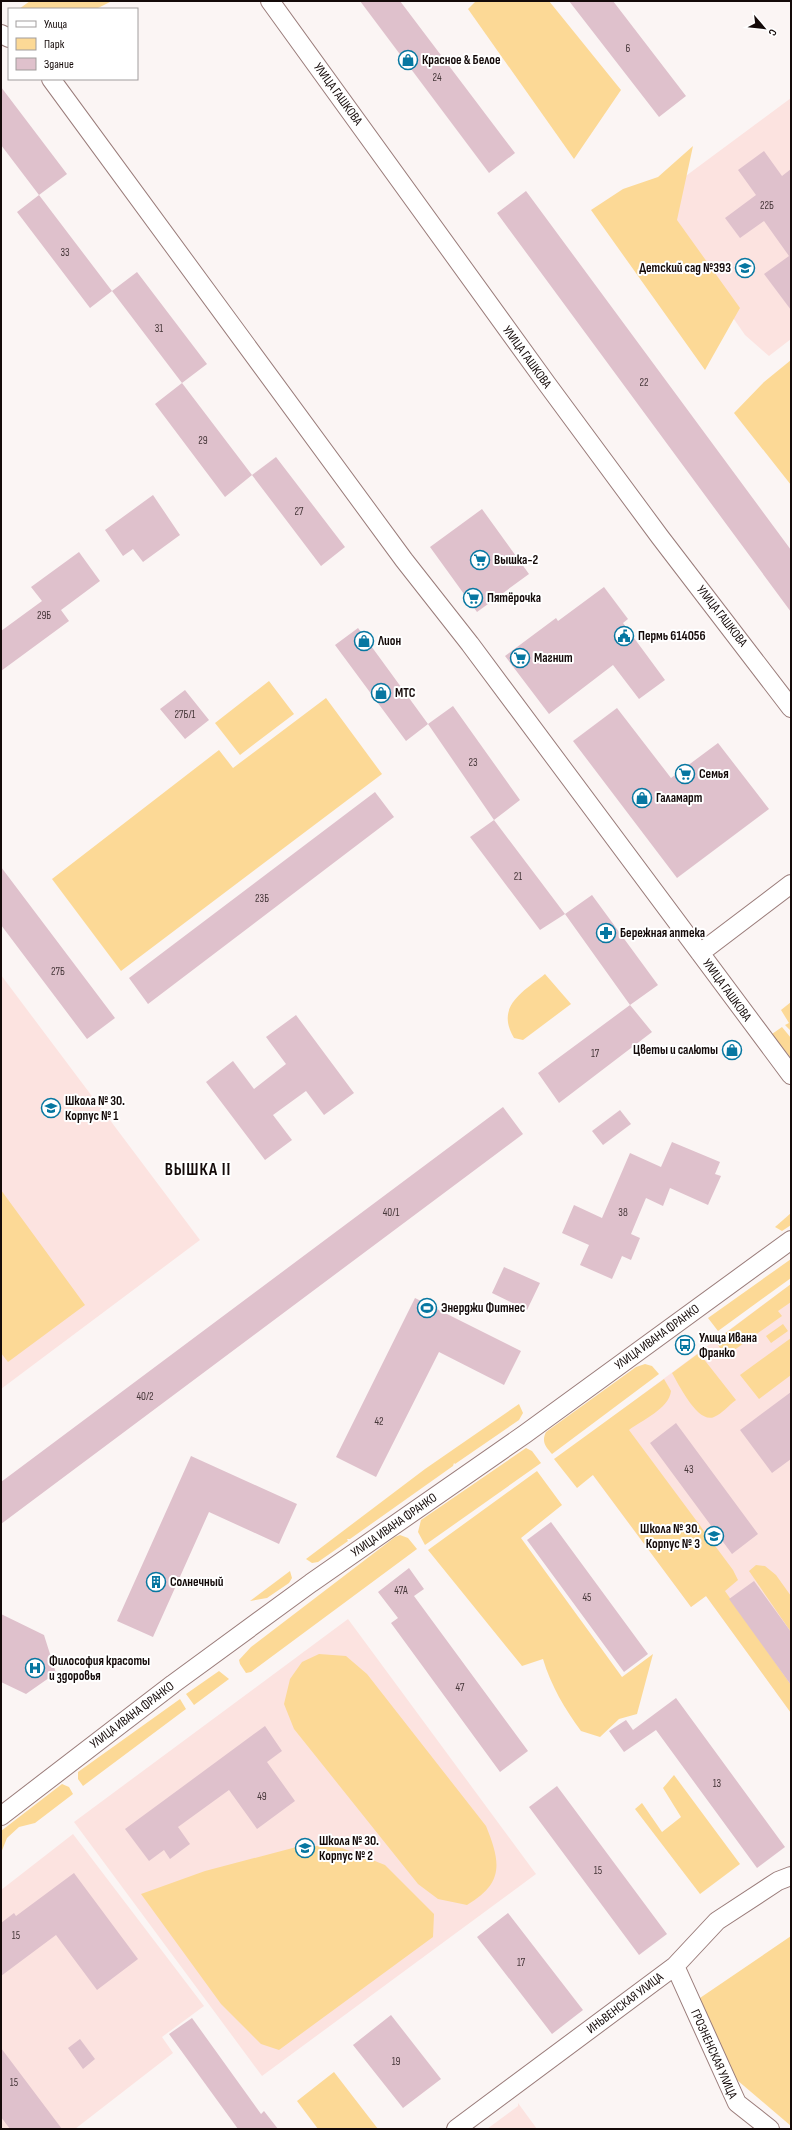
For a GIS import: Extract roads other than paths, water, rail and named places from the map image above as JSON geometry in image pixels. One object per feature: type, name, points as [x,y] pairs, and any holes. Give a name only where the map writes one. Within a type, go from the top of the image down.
[{"type":"street","name":"УЛИЦА ГАШКОВА","points":[[270,1],[551,391],[660,537],[791,708]]},
{"type":"street","name":"УЛИЦА ГАШКОВА","points":[[52,80],[404,560],[470,644],[791,1075]]},
{"type":"street","points":[[700,953],[791,884]]},
{"type":"street","name":"УЛИЦА ИВАНА ФРАНКО","points":[[1,1816],[173,1684],[317,1579],[525,1434],[791,1240]]},
{"type":"street","name":"ИНЬВЕНСКАЯ УЛИЦА","points":[[456,2129],[675,1966],[717,1921],[778,1882],[791,1876]]},
{"type":"street","name":"ГРОЗНЕНСКАЯ УЛИЦА","points":[[675,1966],[737,2103],[770,2129]]},
{"type":"place","name":"Красное & Белое","points":[[408,60]]},
{"type":"place","name":"Детский сад №393","points":[[745,268]]},
{"type":"place","name":"Вышка-2","points":[[480,560]]},
{"type":"place","name":"Пятёрочка","points":[[473,598]]},
{"type":"place","name":"Пермь 614056","points":[[624,636]]},
{"type":"place","name":"Лион","points":[[364,641]]},
{"type":"place","name":"Магнит","points":[[520,658]]},
{"type":"place","name":"МТС","points":[[381,693]]},
{"type":"place","name":"Семья","points":[[685,774]]},
{"type":"place","name":"Галамарт","points":[[642,798]]},
{"type":"place","name":"Бережная аптека","points":[[606,933]]},
{"type":"place","name":"Цветы и салюты","points":[[732,1050]]},
{"type":"place","name":"Школа № 30. Корпус № 1","points":[[51,1108]]},
{"type":"place","name":"Энерджи Фитнес","points":[[427,1308]]},
{"type":"place","name":"Улица Ивана Франко","points":[[685,1345]]},
{"type":"place","name":"Школа № 30. Корпус № 3","points":[[714,1536]]},
{"type":"place","name":"Солнечный","points":[[156,1582]]},
{"type":"place","name":"Философия красоты и здоровья","points":[[35,1668]]},
{"type":"place","name":"Школа № 30. Корпус № 2","points":[[305,1848]]},
{"type":"district","name":"ВЫШКА II","points":[[198,1170]]}]
